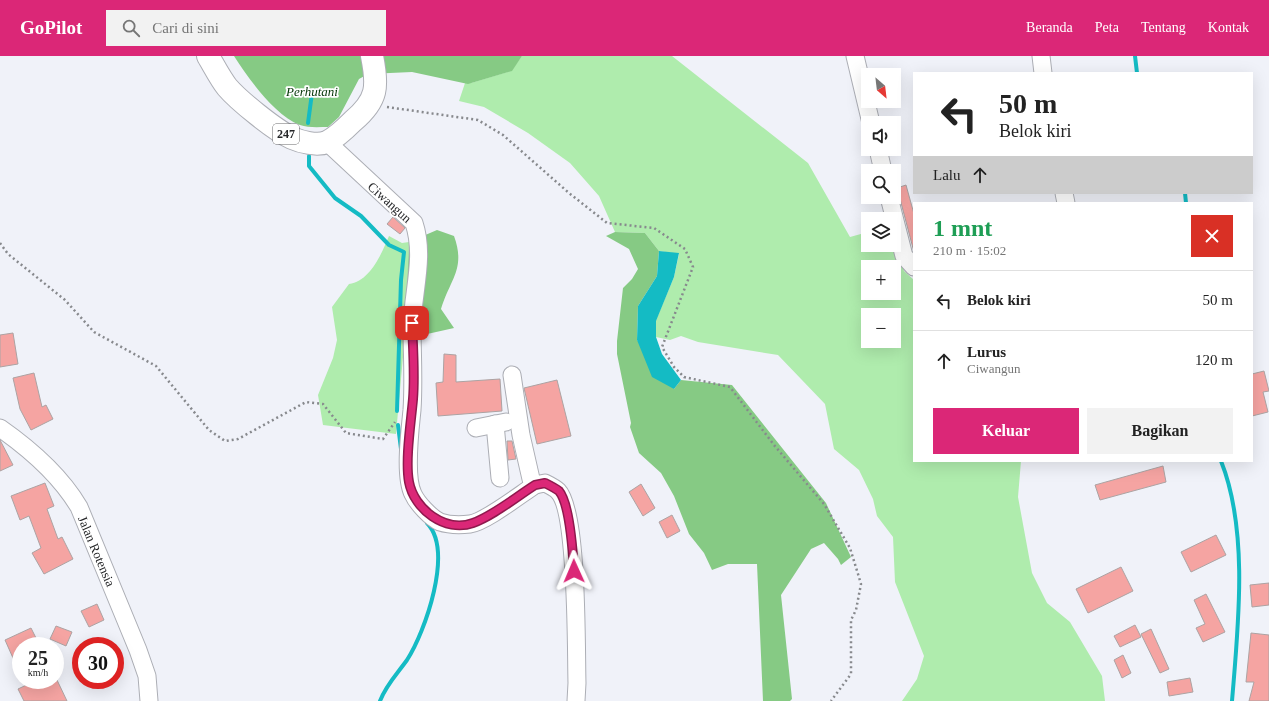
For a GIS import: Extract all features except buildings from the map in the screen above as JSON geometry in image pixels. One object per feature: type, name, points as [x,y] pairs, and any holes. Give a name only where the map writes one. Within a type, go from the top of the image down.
[{"type":"main road","name":"247","points":[[208,56],[228,87],[281,131],[302,142],[327,142]]},
{"type":"main road","points":[[327,142],[358,116],[372,97],[375,72],[372,56]]},
{"type":"street","points":[[855,56],[870,116]]},
{"type":"street","points":[[1041,56],[1044,72]]},
{"type":"street","name":"Ciwangun","points":[[327,142],[414,222],[419,237],[412,323],[413,397],[409,440],[409,481],[413,494],[430,514],[440,522],[472,524],[535,485]]},
{"type":"street","points":[[891,204],[904,256],[913,266]]},
{"type":"street","points":[[512,375],[518,420],[531,479],[535,485],[545,483],[559,491],[563,500],[573,543],[577,683],[576,701]]},
{"type":"street","points":[[476,428],[518,420]]},
{"type":"street","points":[[495,424],[500,478]]},
{"type":"street","name":"Jalan Rotensia","points":[[0,428],[55,474],[72,495],[138,650],[147,676],[149,701]]},
{"type":"path","points":[[372,97],[385,107],[478,120],[503,135],[569,193],[607,223],[654,228],[685,249],[693,267],[662,347],[674,367],[684,377],[730,387],[774,445],[824,504],[850,548],[852,560],[861,584],[856,610],[851,620],[850,674],[831,701]]},
{"type":"path","points":[[0,243],[8,254],[65,300],[94,332],[156,366],[209,430],[225,441],[238,439],[306,402],[323,404],[346,433],[383,439],[396,421]]},
{"type":"green space","name":"Perhutani","points":[[234,56],[522,56],[512,71],[468,84],[412,72],[368,74],[359,79],[339,117],[328,127],[306,127],[290,120],[272,105],[247,75]]},
{"type":"green space","points":[[522,56],[672,56],[808,163],[850,237],[861,234],[861,252],[899,252],[904,271],[913,279],[913,462],[1021,462],[1018,497],[1032,573],[1047,603],[1070,622],[1102,676],[1105,701],[902,701],[917,679],[924,656],[895,582],[893,537],[877,516],[873,499],[859,470],[834,449],[825,404],[778,355],[698,342],[681,336],[670,340],[656,337],[656,320],[674,277],[679,254],[659,251],[645,233],[615,232],[599,196],[570,163],[528,133],[484,107],[459,101],[465,83],[471,83],[511,71]]},
{"type":"green space","points":[[437,230],[454,236],[457,247],[458,266],[441,309],[454,328],[405,339],[409,242]]},
{"type":"green space","points":[[615,232],[645,233],[659,251],[657,276],[638,306],[637,340],[674,389],[681,380],[732,385],[826,503],[851,557],[841,565],[838,559],[824,543],[811,549],[781,595],[792,699],[790,701],[763,701],[757,564],[728,564],[712,570],[704,553],[689,534],[674,496],[661,473],[639,453],[630,427],[631,423],[617,354],[623,288],[632,279],[638,269],[629,249],[606,236]]},
{"type":"green space","points":[[389,236],[402,243],[409,242],[406,324],[396,434],[323,425],[318,395],[333,358],[337,340],[332,307],[349,284],[356,282],[369,273],[378,259]]},
{"type":"water","points":[[659,251],[679,253],[674,277],[656,321],[656,337],[662,354],[681,380],[674,389],[652,377],[637,340],[638,306],[657,276]]},
{"type":"waterway","points":[[1135,56],[1137,72]]},
{"type":"waterway","points":[[308,123],[312,93]]},
{"type":"waterway","points":[[309,156],[309,166],[335,198],[361,216],[389,245],[404,252],[401,280],[397,411]]},
{"type":"waterway","points":[[1185,194],[1186,202]]},
{"type":"waterway","points":[[398,425],[401,449]]},
{"type":"waterway","points":[[1221,462],[1230,488],[1238,548],[1239,611],[1232,701]]},
{"type":"waterway","points":[[380,701],[382,695],[407,660],[422,631],[434,592],[438,552],[435,536],[427,523]]},
{"type":"route","points":[[412,323],[413,397],[409,440],[409,481],[413,494],[422,506],[440,522],[472,524],[486,517],[535,485],[545,483],[559,491],[563,500],[573,543],[574,571]]}]
